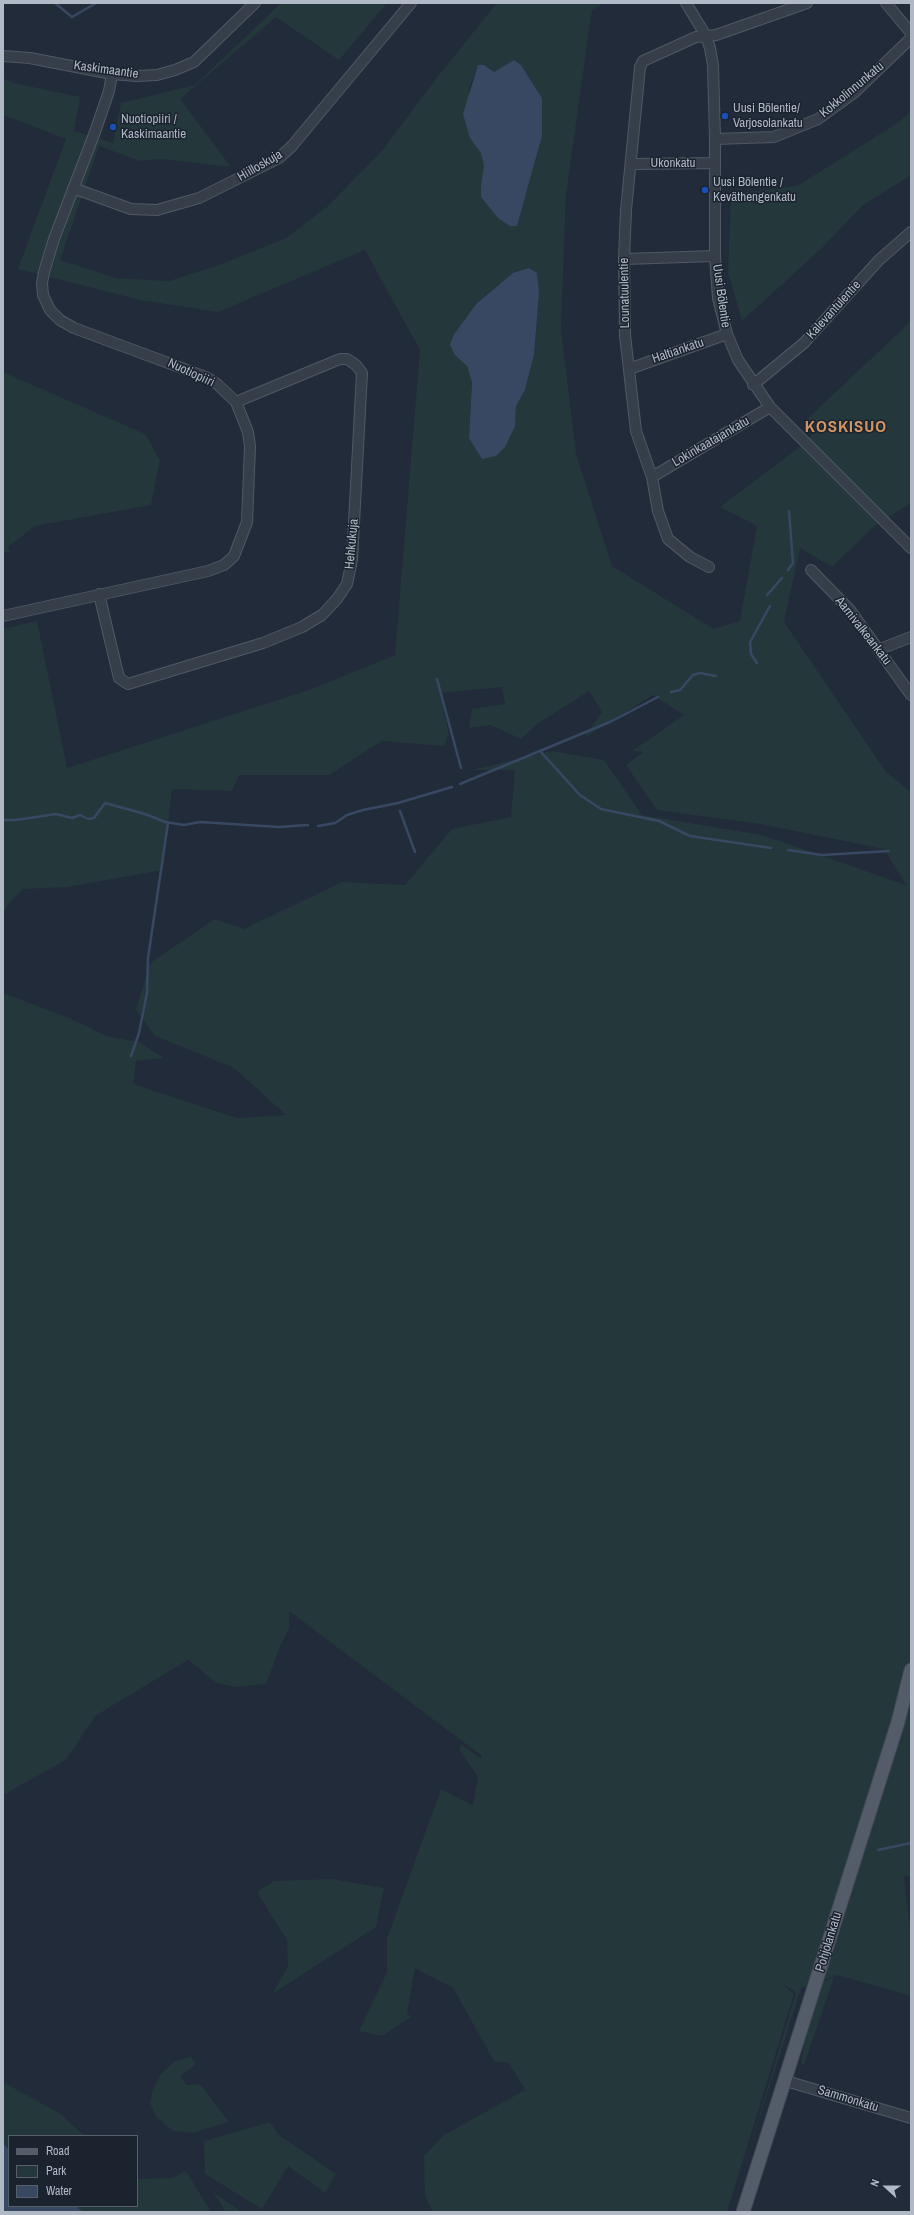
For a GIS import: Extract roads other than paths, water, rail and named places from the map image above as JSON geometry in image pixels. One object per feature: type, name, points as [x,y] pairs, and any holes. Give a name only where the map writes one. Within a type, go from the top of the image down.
[{"type":"main road","name":"Pohjolankatu","points":[[743,2212],[786,2081],[898,1722],[911,1670]]},
{"type":"street","name":"Kaskimaantie","points":[[3,56],[30,58],[112,74],[136,76],[156,75],[175,70],[194,62],[255,3]]},
{"type":"street","name":"Hiilloskuja","points":[[73,188],[131,209],[157,210],[199,198],[279,158],[292,146],[412,3]]},
{"type":"street","name":"Uusi Bölentie","points":[[686,3],[706,36],[713,66],[716,139],[714,163],[715,256],[718,298],[727,334],[738,360],[753,385],[770,407],[911,548]]},
{"type":"street","points":[[706,36],[716,36],[807,3]]},
{"type":"street","points":[[886,3],[911,33]]},
{"type":"street","name":"Lounatuulentie","points":[[706,36],[696,38],[643,61],[640,67],[632,164],[626,210],[624,258],[625,334],[636,431],[652,477],[658,511],[668,539],[690,557],[709,568]]},
{"type":"street","name":"Kokkolinnunkatu","points":[[716,139],[774,136],[818,119],[854,92],[911,38]]},
{"type":"street","name":"Nuotiopiiri","points":[[3,616],[208,571],[224,565],[234,556],[247,522],[251,459],[248,432],[236,402],[217,384],[206,377],[74,328],[60,320],[50,310],[43,295],[43,277],[54,239],[109,91],[112,74]]},
{"type":"street","name":"Ukonkatu","points":[[632,164],[714,163]]},
{"type":"street","name":"Kalevantulentie","points":[[753,385],[804,343],[879,260],[911,232]]},
{"type":"street","points":[[624,258],[715,256]]},
{"type":"street","name":"Haltiankatu","points":[[629,369],[727,334]]},
{"type":"street","name":"Hehkukuja","points":[[99,594],[119,678],[128,684],[263,643],[302,627],[322,615],[337,599],[347,584],[352,560],[362,373],[356,365],[347,360],[340,359],[236,402]]},
{"type":"street","name":"Lokinkaatajankatu","points":[[652,477],[770,407]]},
{"type":"street","name":"Aarnivalkeankatu","points":[[811,570],[850,610],[880,649],[911,695]]},
{"type":"street","points":[[880,649],[911,637]]},
{"type":"street","name":"Sammonkatu","points":[[786,2081],[911,2118]]},
{"type":"water","points":[[514,60],[521,65],[542,98],[542,136],[517,226],[510,226],[498,218],[481,197],[481,184],[484,166],[481,153],[470,138],[463,114],[478,65],[484,65],[494,72]]},
{"type":"water","points":[[529,268],[537,273],[539,293],[534,355],[525,390],[516,406],[515,426],[505,447],[496,456],[482,459],[469,438],[472,382],[467,366],[455,355],[450,345],[453,336],[476,304],[513,273]]},
{"type":"water","points":[[3,2143],[8,2149],[8,2207],[77,2207],[83,2212],[3,2212]]},
{"type":"waterway","points":[[55,3],[72,17],[96,3]]},
{"type":"waterway","points":[[788,570],[793,563],[789,511]]},
{"type":"waterway","points":[[767,595],[782,578]]},
{"type":"waterway","points":[[757,663],[751,654],[750,642],[770,606]]},
{"type":"waterway","points":[[671,692],[680,690],[693,675],[700,673],[716,676]]},
{"type":"waterway","points":[[437,679],[461,768]]},
{"type":"waterway","points":[[460,784],[610,722],[658,697]]},
{"type":"waterway","points":[[540,751],[580,795],[601,809],[659,821],[690,836],[771,848]]},
{"type":"waterway","points":[[318,826],[335,823],[347,815],[363,810],[398,803],[452,787]]},
{"type":"waterway","points":[[3,820],[16,820],[56,814],[72,818],[80,815],[88,819],[94,818],[105,803],[145,814],[165,822],[184,825],[200,822],[279,827],[308,825]]},
{"type":"waterway","points":[[400,811],[415,852]]},
{"type":"waterway","points":[[131,1056],[139,1033],[147,993],[148,958],[168,823]]},
{"type":"waterway","points":[[788,850],[822,855],[889,851]]},
{"type":"waterway","points":[[878,1850],[911,1843]]},
{"type":"place","name":"Uusi Bölentie/ Varjosolankatu","points":[[725,116]]},
{"type":"place","name":"Nuotiopiiri / Kaskimaantie","points":[[113,127]]},
{"type":"place","name":"Uusi Bölentie / Keväthengenkatu","points":[[705,190]]},
{"type":"district","name":"KOSKISUO","points":[[846,427]]}]
